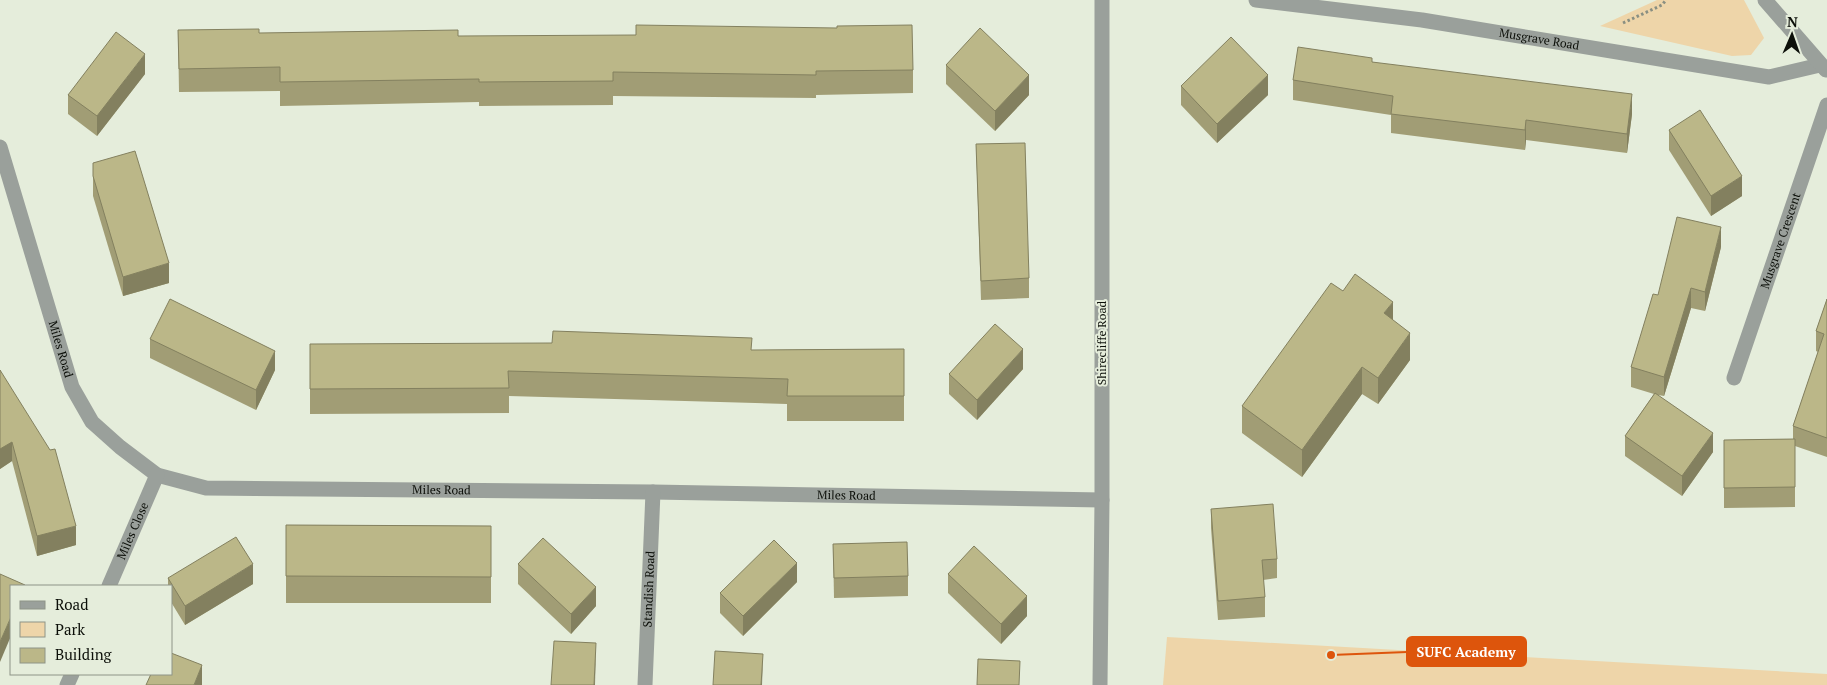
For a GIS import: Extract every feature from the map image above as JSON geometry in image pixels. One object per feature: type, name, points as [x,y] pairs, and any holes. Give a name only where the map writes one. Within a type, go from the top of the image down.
[{"type":"street","name":"Shirecliffe Road","points":[[1100,685],[1102,0]]},
{"type":"street","name":"Musgrave Road","points":[[1256,0],[1422,20],[1769,77],[1824,68]]},
{"type":"street","points":[[1765,0],[1824,68]]},
{"type":"street","name":"Musgrave Crescent","points":[[1734,378],[1827,105]]},
{"type":"street","name":"Miles Road","points":[[0,147],[72,387],[92,422],[120,447],[157,475],[206,488],[653,492],[1102,500]]},
{"type":"street","name":"Miles Close","points":[[109,585],[157,475]]},
{"type":"street","name":"Standish Road","points":[[645,685],[653,492]]},
{"type":"green space","points":[[1657,0],[1744,0],[1764,38],[1751,55],[1732,56],[1600,26]]},
{"type":"green space","points":[[1167,637],[1827,674],[1827,685],[1163,685]]},
{"type":"building","points":[[636,25],[837,28],[837,26],[912,25],[913,70],[816,71],[816,75],[613,72],[613,81],[479,82],[479,79],[280,82],[280,67],[179,69],[178,30],[259,29],[259,33],[458,30],[458,36],[636,35]]},
{"type":"building","points":[[980,28],[1029,75],[995,111],[946,65]]},
{"type":"building","points":[[116,32],[145,54],[97,116],[68,95]]},
{"type":"building","points":[[1231,37],[1268,75],[1217,124],[1181,86]]},
{"type":"building","points":[[1298,47],[1372,58],[1372,62],[1632,94],[1627,134],[1526,120],[1525,130],[1391,114],[1393,96],[1293,80]]},
{"type":"building","points":[[1700,110],[1742,176],[1711,196],[1669,130]]},
{"type":"building","points":[[1025,143],[1029,278],[981,281],[976,144]]},
{"type":"building","points":[[135,151],[169,263],[123,277],[93,176],[93,163]]},
{"type":"building","points":[[1677,217],[1721,227],[1705,292],[1691,288],[1664,377],[1631,367],[1653,294],[1658,295]]},
{"type":"building","points":[[1355,274],[1393,302],[1384,313],[1410,333],[1378,378],[1362,367],[1302,450],[1242,406],[1331,283],[1343,291]]},
{"type":"building","points":[[170,299],[275,351],[256,390],[150,339]]},
{"type":"building","points":[[1827,299],[1827,438],[1793,426],[1824,334],[1816,331]]},
{"type":"building","points":[[995,324],[1023,349],[977,400],[949,374]]},
{"type":"building","points":[[553,331],[752,338],[751,350],[904,349],[904,396],[787,396],[788,379],[508,371],[509,388],[310,389],[310,344],[552,343]]},
{"type":"building","points":[[0,370],[50,450],[55,449],[76,526],[37,536],[12,442],[0,449]]},
{"type":"building","points":[[1655,393],[1713,433],[1682,476],[1625,436]]},
{"type":"building","points":[[1795,439],[1795,487],[1724,488],[1724,440]]},
{"type":"building","points":[[1273,504],[1277,559],[1262,560],[1265,597],[1218,601],[1211,509]]},
{"type":"building","points":[[286,525],[491,526],[491,577],[286,576]]},
{"type":"building","points":[[236,537],[253,564],[185,606],[168,578]]},
{"type":"building","points":[[543,538],[596,587],[571,614],[518,564]]},
{"type":"building","points":[[774,540],[797,563],[743,616],[720,593]]},
{"type":"building","points":[[907,542],[908,576],[834,578],[833,544]]},
{"type":"building","points":[[974,546],[1027,596],[1001,624],[948,574]]},
{"type":"building","points":[[0,574],[25,585],[10,585],[10,619],[0,642]]},
{"type":"building","points":[[554,641],[596,643],[594,685],[551,685]]},
{"type":"building","points":[[715,651],[763,654],[761,685],[713,685]]},
{"type":"building","points":[[172,653],[202,665],[194,685],[146,685],[151,675],[172,675]]},
{"type":"building","points":[[978,659],[1020,661],[1019,685],[977,685]]},
{"type":"place","name":"SUFC Academy","points":[[1331,655]]}]
